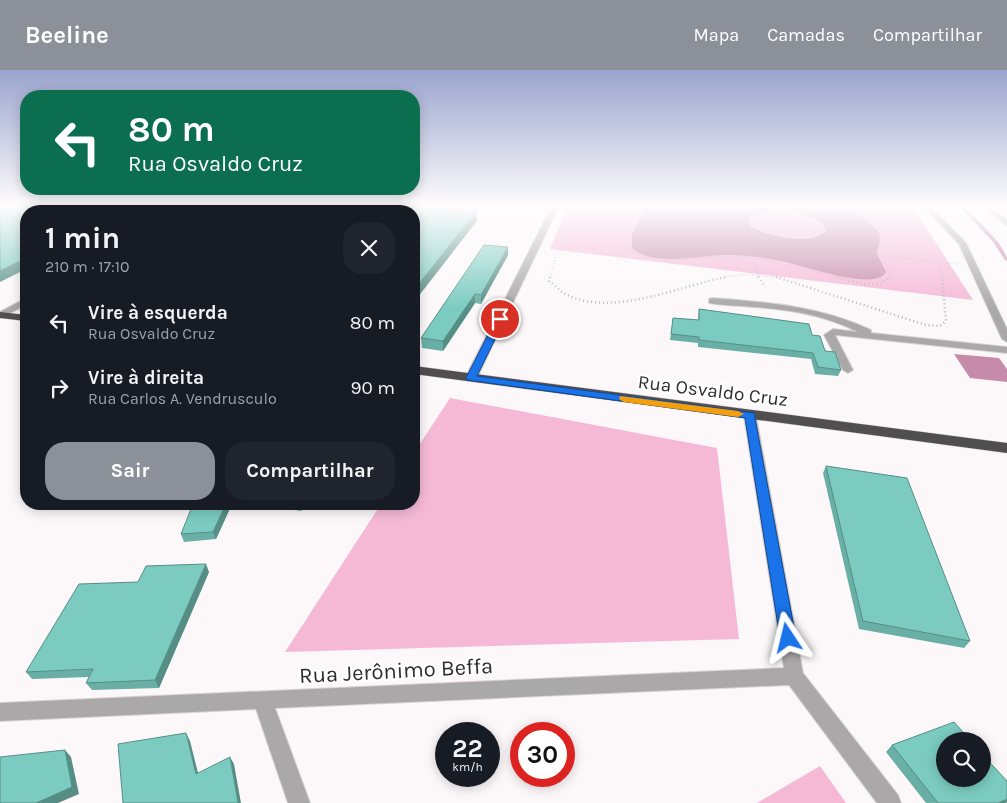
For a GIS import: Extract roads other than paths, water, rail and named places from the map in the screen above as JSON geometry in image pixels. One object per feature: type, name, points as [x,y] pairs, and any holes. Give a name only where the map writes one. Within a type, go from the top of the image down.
[{"type":"highway","points":[[0,315],[20,317]]},
{"type":"highway","name":"Rua Osvaldo Cruz","points":[[420,371],[750,416],[1007,448]]},
{"type":"street","points":[[471,378],[539,240]]},
{"type":"street","points":[[959,240],[1007,339]]},
{"type":"street","points":[[712,301],[813,310],[855,325],[873,335]]},
{"type":"street","points":[[0,315],[20,304]]},
{"type":"street","points":[[848,370],[830,333],[873,335],[1007,350]]},
{"type":"street","points":[[750,416],[794,676],[890,803]]},
{"type":"street","name":"Rua Jerônimo Beffa","points":[[0,712],[794,676]]},
{"type":"street","points":[[262,700],[299,803]]},
{"type":"waterway","points":[[994,240],[1007,260]]}]
